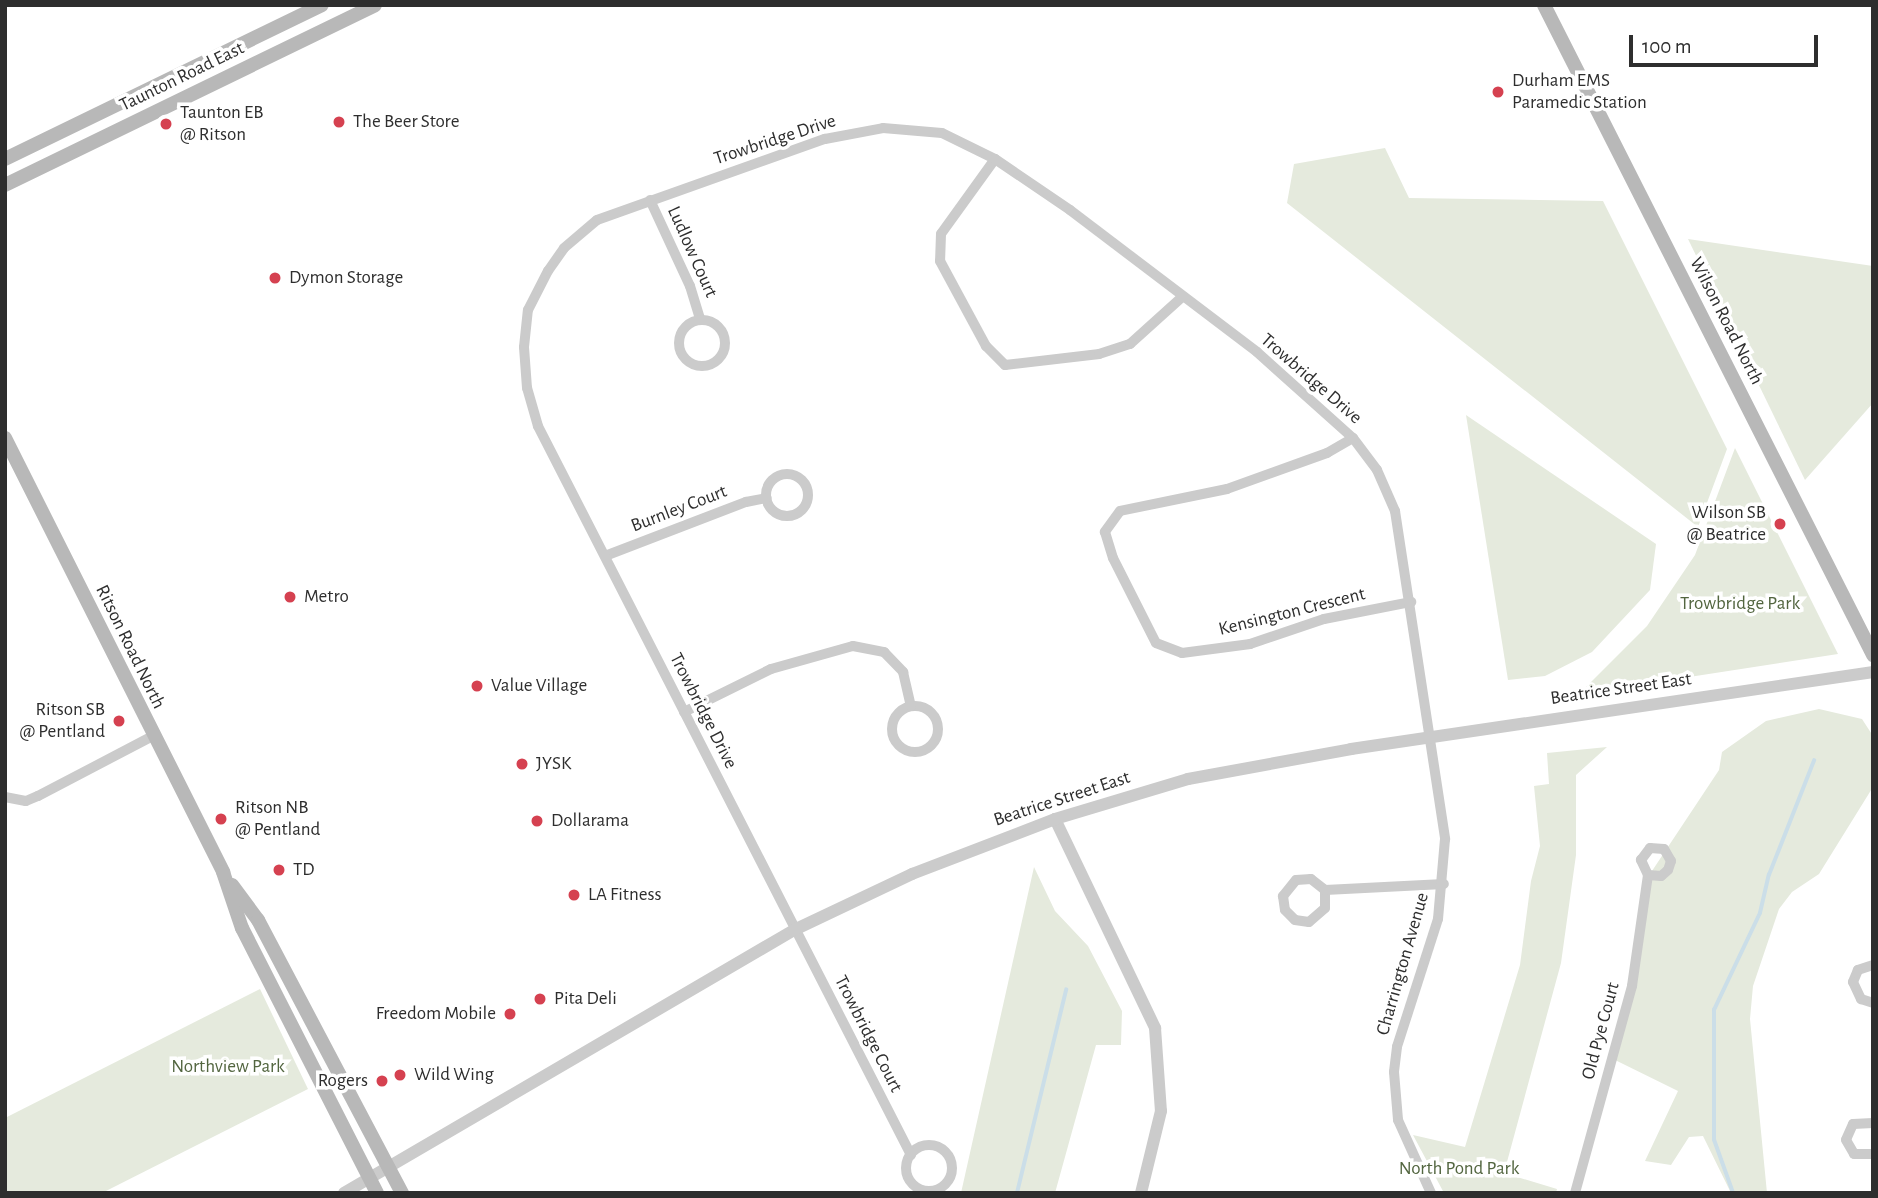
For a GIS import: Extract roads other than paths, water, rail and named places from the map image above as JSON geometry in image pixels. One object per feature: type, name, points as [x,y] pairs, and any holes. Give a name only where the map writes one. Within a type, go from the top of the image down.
[{"type":"main road","name":"Taunton Road East","points":[[5,159],[322,5]]},
{"type":"main road","name":"Taunton Road East","points":[[5,185],[353,10],[375,5]]},
{"type":"main road","name":"Wilson Road North","points":[[1544,5],[1873,655]]},
{"type":"main road","name":"Ritson Road North","points":[[5,438],[223,872],[242,928],[377,1193]]},
{"type":"main road","name":"Ritson Road North","points":[[223,872],[258,920],[402,1193]]},
{"type":"street","name":"Trowbridge Drive","points":[[794,930],[538,426],[526,374],[528,310],[564,248],[597,219],[825,139],[883,128],[942,133],[995,159],[1070,210],[1181,298],[1257,352],[1353,438],[1377,470],[1395,511],[1431,737]]},
{"type":"street","points":[[995,159],[941,234],[940,261],[986,346],[1005,365],[1047,363],[1130,344],[1181,298]]},
{"type":"street","name":"Ludlow Court","points":[[650,200],[694,295],[700,318],[719,328],[724,341],[723,356],[712,365],[694,366],[682,357],[681,339],[687,326],[700,318]]},
{"type":"street","name":"Kensington Crescent","points":[[1353,438],[1327,453],[1227,489],[1120,511],[1105,532],[1113,558],[1156,643],[1182,653],[1250,644],[1324,619],[1411,602]]},
{"type":"street","points":[[785,475],[798,478],[808,494],[805,507],[793,515],[773,511],[767,498],[773,480],[785,475]]},
{"type":"street","name":"Burnley Court","points":[[604,556],[746,502],[767,498]]},
{"type":"street","points":[[684,712],[771,669],[853,646],[884,652],[903,672],[911,706]]},
{"type":"street","name":"Beatrice Street East","points":[[344,1193],[794,930],[924,869],[1055,819],[1188,779],[1431,737],[1873,672]]},
{"type":"street","points":[[911,706],[933,713],[939,728],[934,743],[920,751],[905,749],[892,733],[894,718],[911,706]]},
{"type":"street","points":[[5,797],[26,801],[153,736]]},
{"type":"street","name":"Charrington Avenue","points":[[1431,737],[1446,839],[1444,884],[1438,919],[1397,1047],[1393,1084],[1398,1120],[1431,1193]]},
{"type":"street","points":[[1055,819],[1155,1028],[1161,1111],[1141,1193]]},
{"type":"street","name":"Old Pye Court","points":[[1575,1193],[1632,986],[1648,875]]},
{"type":"street","points":[[1325,890],[1325,908],[1316,919],[1302,922],[1285,910],[1283,896],[1296,880],[1311,879],[1325,890],[1444,884]]},
{"type":"street","name":"Trowbridge Court","points":[[794,930],[911,1155],[907,1171],[919,1188],[940,1188],[950,1177],[952,1162],[943,1149],[928,1145],[911,1155]]},
{"type":"street","points":[[1873,965],[1858,970],[1853,982],[1856,994],[1873,1003]]},
{"type":"street","points":[[1873,1109],[1870,1122],[1853,1124],[1846,1140],[1854,1154],[1873,1154]]},
{"type":"waterway","points":[[1733,1193],[1714,1140],[1714,1010],[1760,913],[1769,875],[1814,761]]},
{"type":"waterway","points":[[1017,1193],[1066,990]]},
{"type":"place","name":"Durham EMS Paramedic Station","points":[[1498,92]]},
{"type":"place","name":"The Beer Store","points":[[339,122]]},
{"type":"place","name":"Taunton EB @ Ritson","points":[[166,124]]},
{"type":"place","name":"Dymon Storage","points":[[275,278]]},
{"type":"place","name":"Wilson SB @ Beatrice","points":[[1780,524]]},
{"type":"place","name":"Metro","points":[[290,597]]},
{"type":"place","name":"Value Village","points":[[477,686]]},
{"type":"place","name":"Ritson SB @ Pentland","points":[[119,721]]},
{"type":"place","name":"JYSK","points":[[522,764]]},
{"type":"place","name":"Ritson NB @ Pentland","points":[[221,819]]},
{"type":"place","name":"Dollarama","points":[[537,821]]},
{"type":"place","name":"TD","points":[[279,870]]},
{"type":"place","name":"LA Fitness","points":[[574,895]]},
{"type":"place","name":"Pita Deli","points":[[540,999]]},
{"type":"place","name":"Freedom Mobile","points":[[510,1014]]},
{"type":"place","name":"Wild Wing","points":[[400,1075]]},
{"type":"place","name":"Rogers","points":[[382,1081]]},
{"type":"park label","name":"Trowbridge Park","points":[[1740,604]]},
{"type":"park label","name":"Northview Park","points":[[228,1067]]},
{"type":"park label","name":"North Pond Park","points":[[1459,1169]]}]
